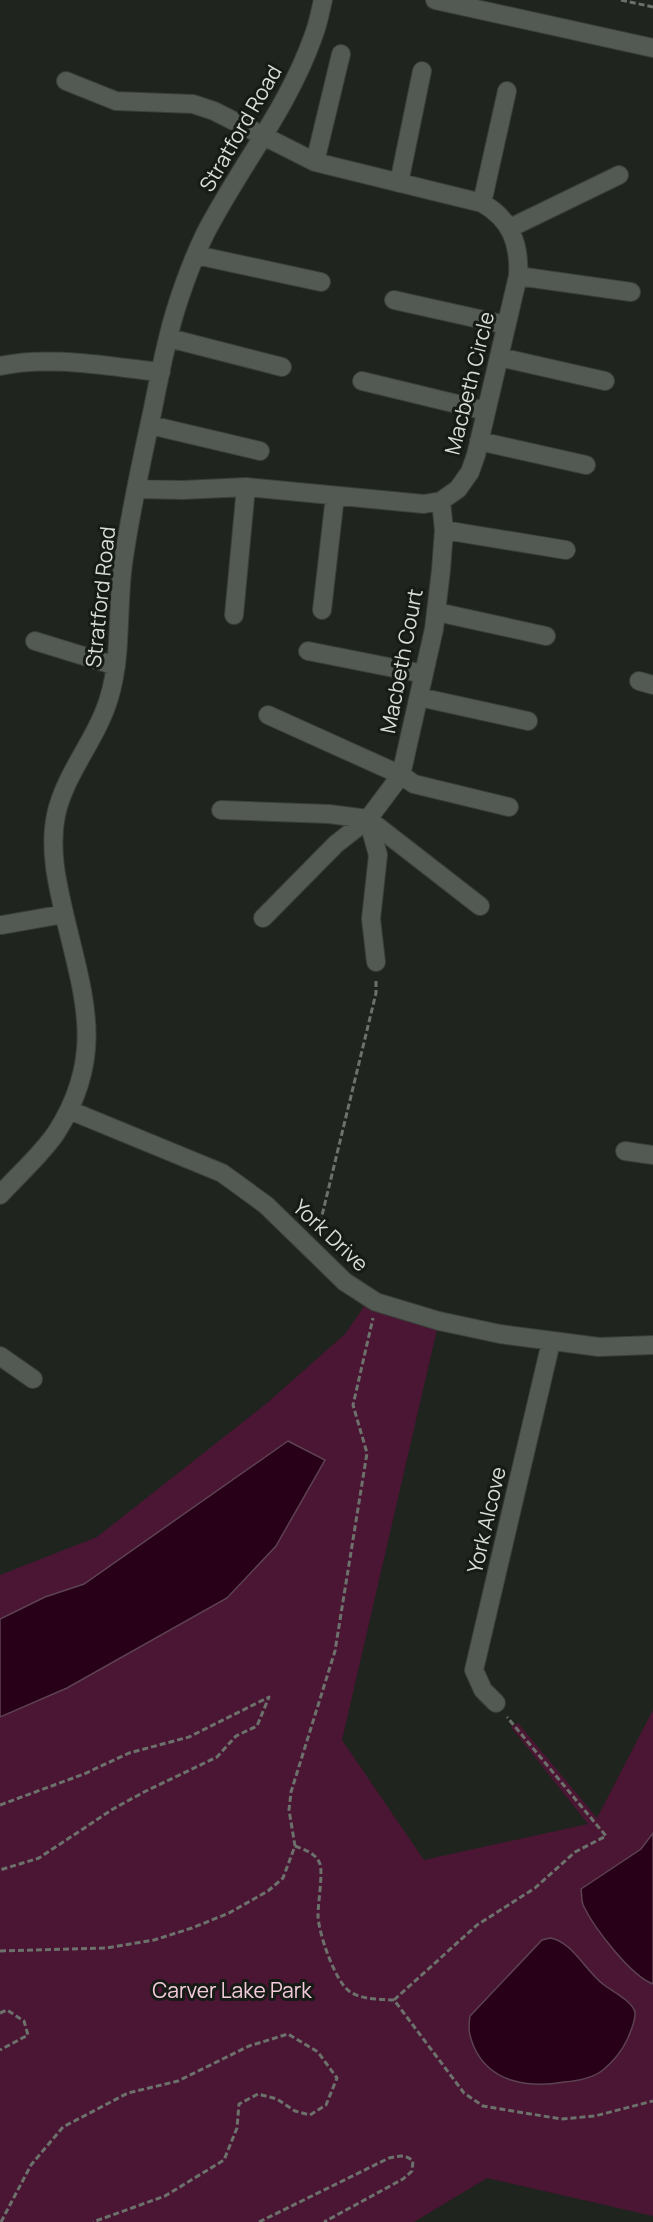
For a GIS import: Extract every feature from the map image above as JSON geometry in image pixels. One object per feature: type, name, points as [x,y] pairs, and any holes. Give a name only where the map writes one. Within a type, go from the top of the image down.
[{"type":"street","name":"Stratford Road","points":[[0,1195],[54,1135],[69,1110],[85,1060],[88,1032],[84,997],[54,866],[56,814],[66,787],[110,698],[116,666],[122,574],[136,489],[175,314],[196,255],[223,202],[264,135],[301,67],[314,36],[323,0]]},
{"type":"street","points":[[435,0],[653,48]]},
{"type":"street","points":[[315,162],[341,54]]},
{"type":"street","points":[[399,183],[422,71]]},
{"type":"street","name":"Macbeth Circle","points":[[66,81],[116,101],[193,104],[214,111],[315,162],[482,203],[496,210],[510,228],[519,256],[518,276],[470,472],[458,489],[441,501]]},
{"type":"street","points":[[482,203],[507,91]]},
{"type":"street","points":[[510,228],[619,175]]},
{"type":"street","points":[[196,255],[321,282]]},
{"type":"street","points":[[518,276],[631,292]]},
{"type":"street","points":[[394,300],[506,325]]},
{"type":"street","points":[[169,338],[282,367]]},
{"type":"street","points":[[499,357],[605,381]]},
{"type":"street","points":[[0,366],[37,362],[69,363],[161,372]]},
{"type":"street","points":[[362,381],[486,411]]},
{"type":"street","points":[[150,425],[260,451]]},
{"type":"street","points":[[479,441],[586,465]]},
{"type":"street","points":[[234,615],[246,487]]},
{"type":"street","points":[[136,489],[183,490],[246,487],[411,504],[441,501]]},
{"type":"street","points":[[322,609],[335,496]]},
{"type":"street","name":"Macbeth Court","points":[[263,918],[336,844],[368,819],[401,775],[436,612],[444,530],[441,501]]},
{"type":"street","points":[[444,530],[566,550]]},
{"type":"street","points":[[436,612],[546,636]]},
{"type":"street","points":[[35,641],[116,666]]},
{"type":"street","points":[[308,651],[424,674]]},
{"type":"street","points":[[419,698],[528,722]]},
{"type":"street","points":[[268,715],[401,775],[414,784],[508,807]]},
{"type":"street","points":[[221,810],[329,814],[368,819],[480,906]]},
{"type":"street","points":[[368,819],[378,855],[371,919],[376,962]]},
{"type":"street","points":[[2,925],[64,914]]},
{"type":"street","name":"York Drive","points":[[69,1110],[222,1173],[266,1205],[345,1282],[376,1302],[439,1321],[551,1342],[599,1347],[653,1345]]},
{"type":"street","points":[[625,1151],[653,1155]]},
{"type":"street","name":"York Alcove","points":[[496,1703],[483,1690],[474,1670],[551,1342]]},
{"type":"street","points":[[0,1356],[33,1379]]},
{"type":"path","points":[[621,0],[653,7]]},
{"type":"path","points":[[309,1246],[321,1228],[376,993],[376,962]]},
{"type":"path","points":[[0,1951],[107,1948],[154,1940],[229,1913],[268,1891],[283,1878],[295,1846],[289,1810],[291,1792],[335,1651],[367,1453],[353,1405],[376,1302]]},
{"type":"path","points":[[0,1804],[84,1774],[129,1753],[189,1737],[269,1696],[256,1726],[236,1736],[217,1757],[113,1809],[39,1858],[0,1870]]},
{"type":"path","points":[[295,1846],[311,1852],[321,1865],[318,1918],[325,1948],[335,1971],[349,1991],[367,1998],[394,2000],[477,1925],[535,1888],[575,1852],[606,1836],[496,1703]]},
{"type":"path","points":[[394,2000],[464,2093],[483,2106],[561,2119],[595,2116],[653,2101]]},
{"type":"path","points":[[0,2013],[7,2010],[24,2021],[28,2035],[0,2050]]},
{"type":"path","points":[[1,2222],[31,2165],[63,2127],[128,2093],[178,2081],[249,2046],[288,2034],[318,2052],[337,2078],[326,2105],[310,2115],[295,2111],[278,2099],[258,2094],[239,2104],[237,2128],[224,2160],[165,2196],[93,2222]]},
{"type":"path","points":[[260,2222],[389,2158],[408,2156],[413,2161],[412,2171],[404,2179],[324,2222]]},
{"type":"green space","name":"Carver Lake Park","points":[[370,1298],[439,1321],[342,1740],[424,1860],[588,1824],[511,1727],[518,1723],[597,1818],[653,1710],[653,2216],[487,2178],[414,2222],[0,2222],[0,1575],[97,1537],[267,1403],[345,1334]]},
{"type":"shaded area","points":[[288,1441],[325,1460],[276,1546],[227,1598],[67,1688],[0,1717],[0,1619],[45,1597],[84,1584]]},
{"type":"shaded area","points":[[653,1833],[653,1984],[634,1972],[605,1939],[583,1905],[581,1889],[641,1849]]},
{"type":"shaded area","points":[[550,1938],[565,1945],[597,1979],[630,2004],[635,2012],[635,2018],[628,2038],[620,2051],[599,2073],[574,2081],[551,2084],[524,2083],[500,2075],[481,2059],[470,2035],[470,2016],[542,1940]]}]
